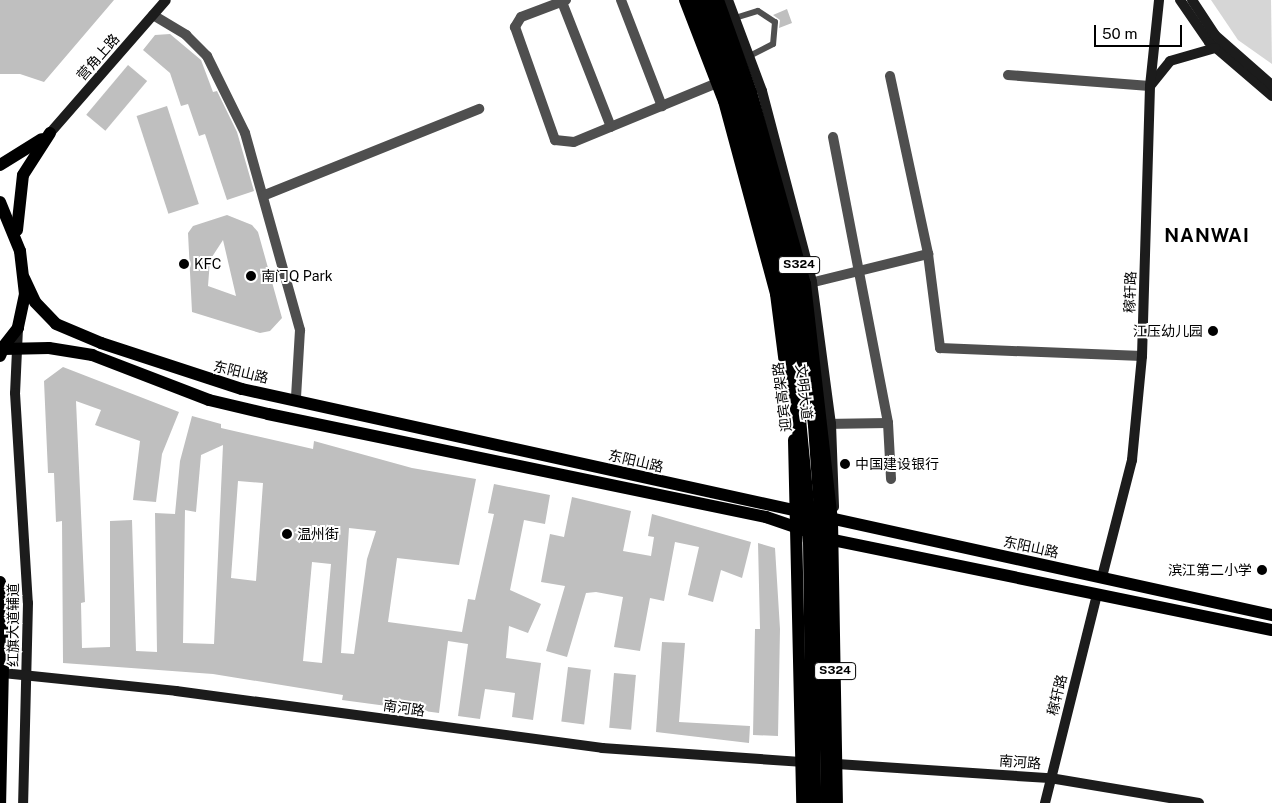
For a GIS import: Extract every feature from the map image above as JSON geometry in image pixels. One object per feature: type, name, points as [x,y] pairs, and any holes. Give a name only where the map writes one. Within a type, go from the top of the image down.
[{"type":"highway","name":"迎宾高架路","points":[[696,0],[733,98],[786,294],[810,542],[814,803]]},
{"type":"highway","points":[[709,0],[743,94],[798,292],[815,425],[823,540],[828,803]]},
{"type":"main road","name":"文明大道","points":[[685,0],[717,83],[776,294],[793,427],[797,526],[802,803]]},
{"type":"main road","name":"文明大道","points":[[718,0],[751,92],[809,283],[827,424],[833,540],[837,803]]},
{"type":"main road","points":[[0,165],[50,133]]},
{"type":"main road","points":[[1,352],[18,328],[24,278],[17,237],[17,200],[23,175],[50,133]]},
{"type":"main road","points":[[0,202],[17,237]]},
{"type":"main road","name":"东阳山路","points":[[24,278],[43,314],[92,339],[188,374],[796,508],[832,520],[1272,615]]},
{"type":"main road","name":"东阳山路","points":[[1,352],[17,349],[92,355],[210,400],[797,526],[833,540],[1272,630]]},
{"type":"main road","points":[[0,582],[3,674],[0,803]]},
{"type":"street","name":"营角上路","points":[[50,133],[166,0]]},
{"type":"street","points":[[621,0],[662,106]]},
{"type":"street","points":[[728,0],[751,55],[809,283],[862,273],[928,254]]},
{"type":"street","points":[[1180,0],[1215,48],[1272,96]]},
{"type":"street","points":[[1192,0],[1215,35],[1272,85]]},
{"type":"street","points":[[611,127],[564,1],[521,16],[515,27],[555,140],[574,142],[611,127],[662,106],[717,83]]},
{"type":"street","name":"稼轩路","points":[[1102,577],[1132,460],[1142,356],[1150,86],[1158,2]]},
{"type":"street","points":[[153,15],[186,35],[207,56],[245,134],[265,195],[300,330],[296,398]]},
{"type":"street","points":[[1008,75],[1150,86],[1170,61],[1215,48]]},
{"type":"street","points":[[890,76],[928,254],[940,348],[1142,356]]},
{"type":"street","points":[[265,195],[479,109]]},
{"type":"street","points":[[833,137],[862,273],[888,423],[890,478]]},
{"type":"street","name":"红旗大道辅道","points":[[18,328],[26,675],[22,803]]},
{"type":"street","points":[[827,424],[888,423]]},
{"type":"street","name":"稼轩路","points":[[1045,803],[1097,595]]},
{"type":"street","name":"南河路","points":[[3,674],[26,675],[602,748],[801,762]]},
{"type":"street","name":"南河路","points":[[837,764],[1050,778],[1199,803]]},
{"type":"lane","points":[[735,18],[758,11],[775,22],[773,44],[751,55]]},
{"type":"shaded area","points":[[1211,0],[1271,0],[1272,64],[1238,40]]},
{"type":"building","points":[[0,0],[114,0],[44,82],[20,74],[0,74]]},
{"type":"building","points":[[787,9],[792,23],[779,28],[780,20],[773,15]]},
{"type":"building","points":[[170,34],[201,60],[213,92],[217,91],[237,132],[254,191],[227,200],[205,134],[199,136],[188,104],[181,106],[170,73],[143,50],[155,35]]},
{"type":"building","points":[[128,65],[147,81],[105,131],[86,115]]},
{"type":"building","points":[[167,106],[199,204],[168,214],[137,116]]},
{"type":"building","name":"南门Q Park","points":[[227,215],[252,225],[258,232],[282,318],[270,331],[260,333],[192,312],[188,233],[193,226]],"holes":[[[223,240],[236,296],[208,286],[210,260]]]},
{"type":"building","points":[[63,367],[179,412],[162,454],[156,502],[133,500],[140,441],[95,425],[101,410],[76,401],[85,602],[81,603],[82,648],[110,647],[110,521],[132,520],[136,651],[157,652],[155,513],[175,514],[180,461],[192,416],[221,424],[221,428],[313,449],[314,441],[412,468],[476,479],[459,565],[397,558],[388,622],[462,632],[468,599],[475,600],[494,514],[488,513],[494,484],[550,495],[545,524],[524,520],[510,590],[541,604],[528,633],[509,626],[506,658],[541,663],[533,720],[512,717],[515,693],[485,689],[480,719],[458,716],[468,644],[448,641],[439,713],[342,700],[343,695],[213,674],[63,663],[62,521],[56,522],[54,473],[48,473],[44,381]],"holes":[[[223,445],[214,644],[183,643],[185,510],[196,512],[201,455]],[[238,481],[263,483],[256,581],[231,578]],[[349,528],[376,531],[367,559],[354,654],[341,653]],[[312,562],[331,564],[322,663],[303,661]]]},
{"type":"building","points":[[572,497],[631,511],[623,551],[651,556],[654,537],[648,536],[652,514],[751,542],[742,578],[721,570],[713,602],[688,595],[699,547],[675,542],[664,601],[650,598],[640,651],[614,647],[623,597],[596,592],[586,593],[567,657],[546,651],[565,586],[541,582],[550,534],[564,537]]},
{"type":"building","points":[[758,543],[775,548],[780,629],[778,736],[753,735],[755,629],[760,629]]},
{"type":"building","points":[[662,642],[685,643],[679,722],[750,726],[749,743],[656,732]]},
{"type":"building","points":[[568,667],[591,670],[584,724],[561,722]]},
{"type":"building","points":[[614,673],[636,675],[631,730],[609,728]]},
{"type":"place","name":"KFC","points":[[184,264]]},
{"type":"place","name":"南门Q Park","points":[[251,276]]},
{"type":"place","name":"江压幼儿园","points":[[1213,331]]},
{"type":"place","name":"中国建设银行","points":[[845,464]]},
{"type":"place","name":"温州街","points":[[287,534]]},
{"type":"place","name":"滨江第二小学","points":[[1262,570]]},
{"type":"district","name":"NANWAI","points":[[1207,236]]}]
